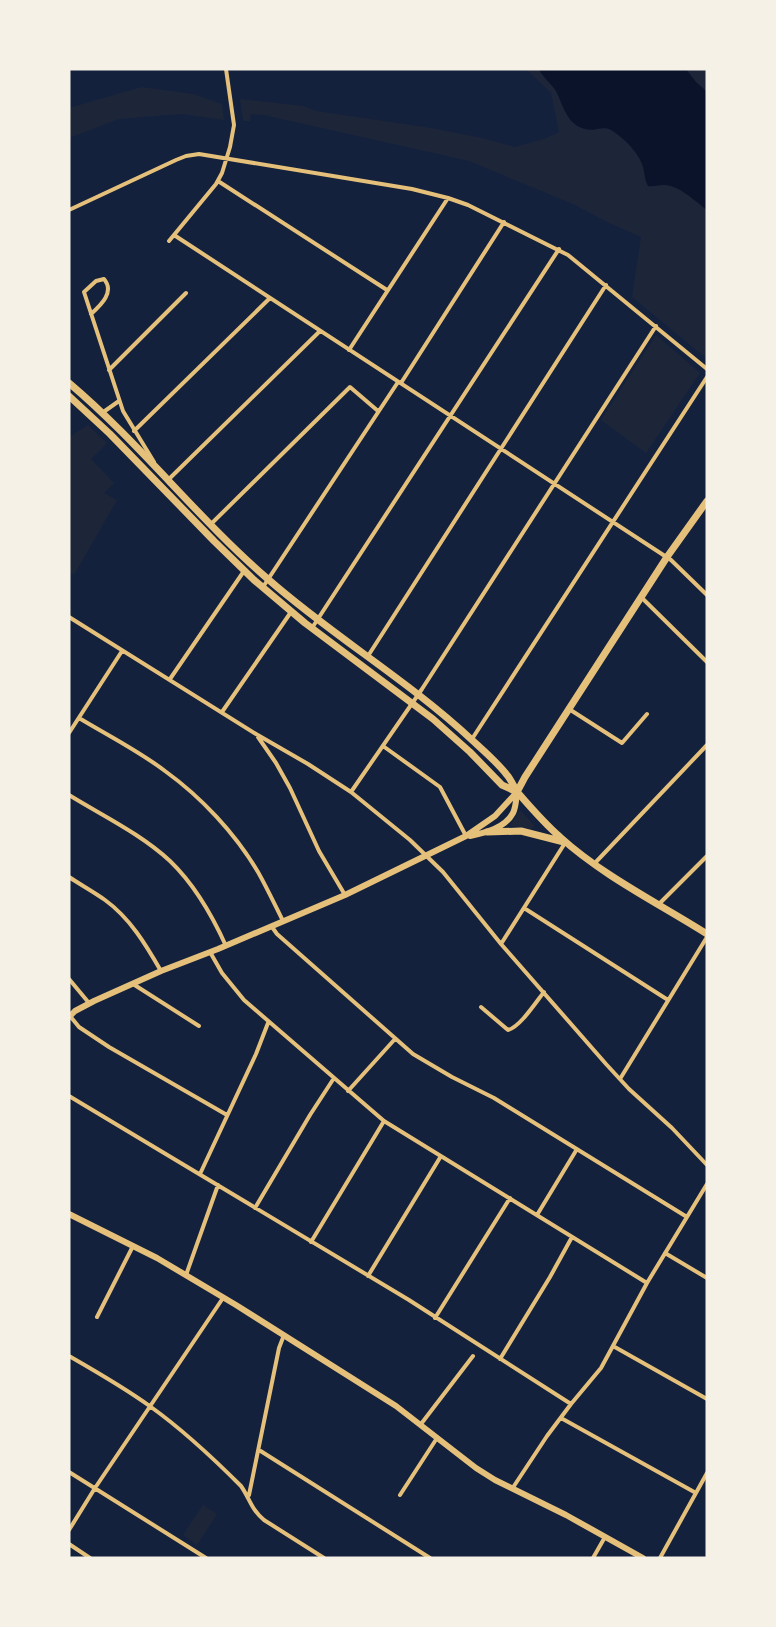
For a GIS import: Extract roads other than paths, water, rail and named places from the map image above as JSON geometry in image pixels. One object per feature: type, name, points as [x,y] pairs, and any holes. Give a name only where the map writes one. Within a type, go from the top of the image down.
[{"type":"highway","points":[[69,383],[126,435],[268,580],[472,739],[508,776],[517,792],[566,842],[594,864],[707,936]]},
{"type":"highway","points":[[69,396],[263,588],[462,744],[502,785],[517,792]]},
{"type":"highway","points":[[118,442],[126,435]]},
{"type":"highway","points":[[517,792],[667,557],[707,501]]},
{"type":"highway","points":[[487,832],[521,831],[566,842]]},
{"type":"main road","points":[[466,836],[487,832],[500,826],[513,813],[517,792]]},
{"type":"main road","points":[[70,1016],[90,1004],[161,971],[345,895],[466,836],[495,816],[517,792]]},
{"type":"main road","points":[[69,1214],[186,1275],[284,1335],[396,1406],[483,1472],[643,1558]]},
{"type":"street","points":[[169,241],[218,181],[233,139],[234,125],[226,69]]},
{"type":"street","points":[[69,210],[186,156],[204,154],[412,189],[468,205],[559,249],[707,369]]},
{"type":"street","points":[[218,181],[387,290]]},
{"type":"street","points":[[349,350],[448,198]]},
{"type":"street","points":[[263,588],[504,222]]},
{"type":"street","points":[[174,235],[667,557],[707,595]]},
{"type":"street","points":[[312,628],[559,249]]},
{"type":"street","points":[[91,314],[106,297],[108,286],[104,279],[99,279],[88,286],[84,292],[91,314],[119,401],[134,431],[159,470]]},
{"type":"street","points":[[367,657],[606,285]]},
{"type":"street","points":[[109,370],[186,293]]},
{"type":"street","points":[[134,431],[270,298]]},
{"type":"street","points":[[351,792],[418,695],[656,326]]},
{"type":"street","points":[[169,479],[320,331]]},
{"type":"street","points":[[472,739],[707,377]]},
{"type":"street","points":[[211,524],[350,387],[378,411]]},
{"type":"street","points":[[102,412],[119,401]]},
{"type":"street","points":[[169,680],[244,571]]},
{"type":"street","points":[[641,597],[707,662]]},
{"type":"street","points":[[222,712],[291,612]]},
{"type":"street","points":[[69,617],[351,792],[410,840],[443,872],[501,944],[629,1089],[707,1164]]},
{"type":"street","points":[[69,733],[122,650]]},
{"type":"street","points":[[569,709],[622,743],[647,714]]},
{"type":"street","points":[[79,718],[165,770],[199,799],[246,854],[258,872],[283,921]]},
{"type":"street","points":[[256,734],[276,762],[320,851],[345,895]]},
{"type":"street","points":[[594,864],[707,745]]},
{"type":"street","points":[[383,746],[440,787],[466,836]]},
{"type":"street","points":[[69,795],[130,832],[170,861],[189,882],[210,912],[226,946]]},
{"type":"street","points":[[501,944],[566,842]]},
{"type":"street","points":[[658,904],[707,856]]},
{"type":"street","points":[[69,877],[107,901],[133,927],[161,971]]},
{"type":"street","points":[[524,908],[668,1000]]},
{"type":"street","points":[[272,926],[277,934],[413,1054],[494,1098],[687,1217]]},
{"type":"street","points":[[620,1079],[707,936]]},
{"type":"street","points":[[210,952],[222,973],[244,1000],[384,1121],[647,1283]]},
{"type":"street","points":[[69,979],[90,1004]]},
{"type":"street","points":[[133,984],[199,1026]]},
{"type":"street","points":[[481,1007],[510,1030],[517,1025],[544,992]]},
{"type":"street","points":[[70,1016],[79,1027],[109,1047],[227,1115]]},
{"type":"street","points":[[200,1174],[268,1023]]},
{"type":"street","points":[[348,1091],[395,1039]]},
{"type":"street","points":[[255,1208],[334,1078]]},
{"type":"street","points":[[69,1096],[409,1300],[571,1404]]},
{"type":"street","points":[[311,1242],[384,1121]]},
{"type":"street","points":[[537,1215],[577,1149]]},
{"type":"street","points":[[368,1276],[441,1156]]},
{"type":"street","points":[[512,1489],[571,1404],[601,1368],[647,1283],[707,1184]]},
{"type":"street","points":[[186,1275],[218,1185]]},
{"type":"street","points":[[435,1318],[510,1198]]},
{"type":"street","points":[[500,1359],[573,1237]]},
{"type":"street","points":[[98,1317],[134,1246]]},
{"type":"street","points":[[665,1253],[707,1278]]},
{"type":"street","points":[[69,1530],[224,1298]]},
{"type":"street","points":[[248,1497],[279,1348],[284,1335]]},
{"type":"street","points":[[613,1346],[707,1399]]},
{"type":"street","points":[[69,1356],[150,1406],[181,1430],[241,1486],[252,1507],[264,1520],[324,1558]]},
{"type":"street","points":[[421,1424],[473,1356]]},
{"type":"street","points":[[561,1418],[696,1493]]},
{"type":"street","points":[[400,1495],[438,1437]]},
{"type":"street","points":[[259,1450],[430,1558]]},
{"type":"street","points":[[69,1472],[206,1558]]},
{"type":"street","points":[[660,1558],[707,1473]]},
{"type":"street","points":[[593,1558],[605,1537]]},
{"type":"street","points":[[69,1544],[90,1558]]}]
